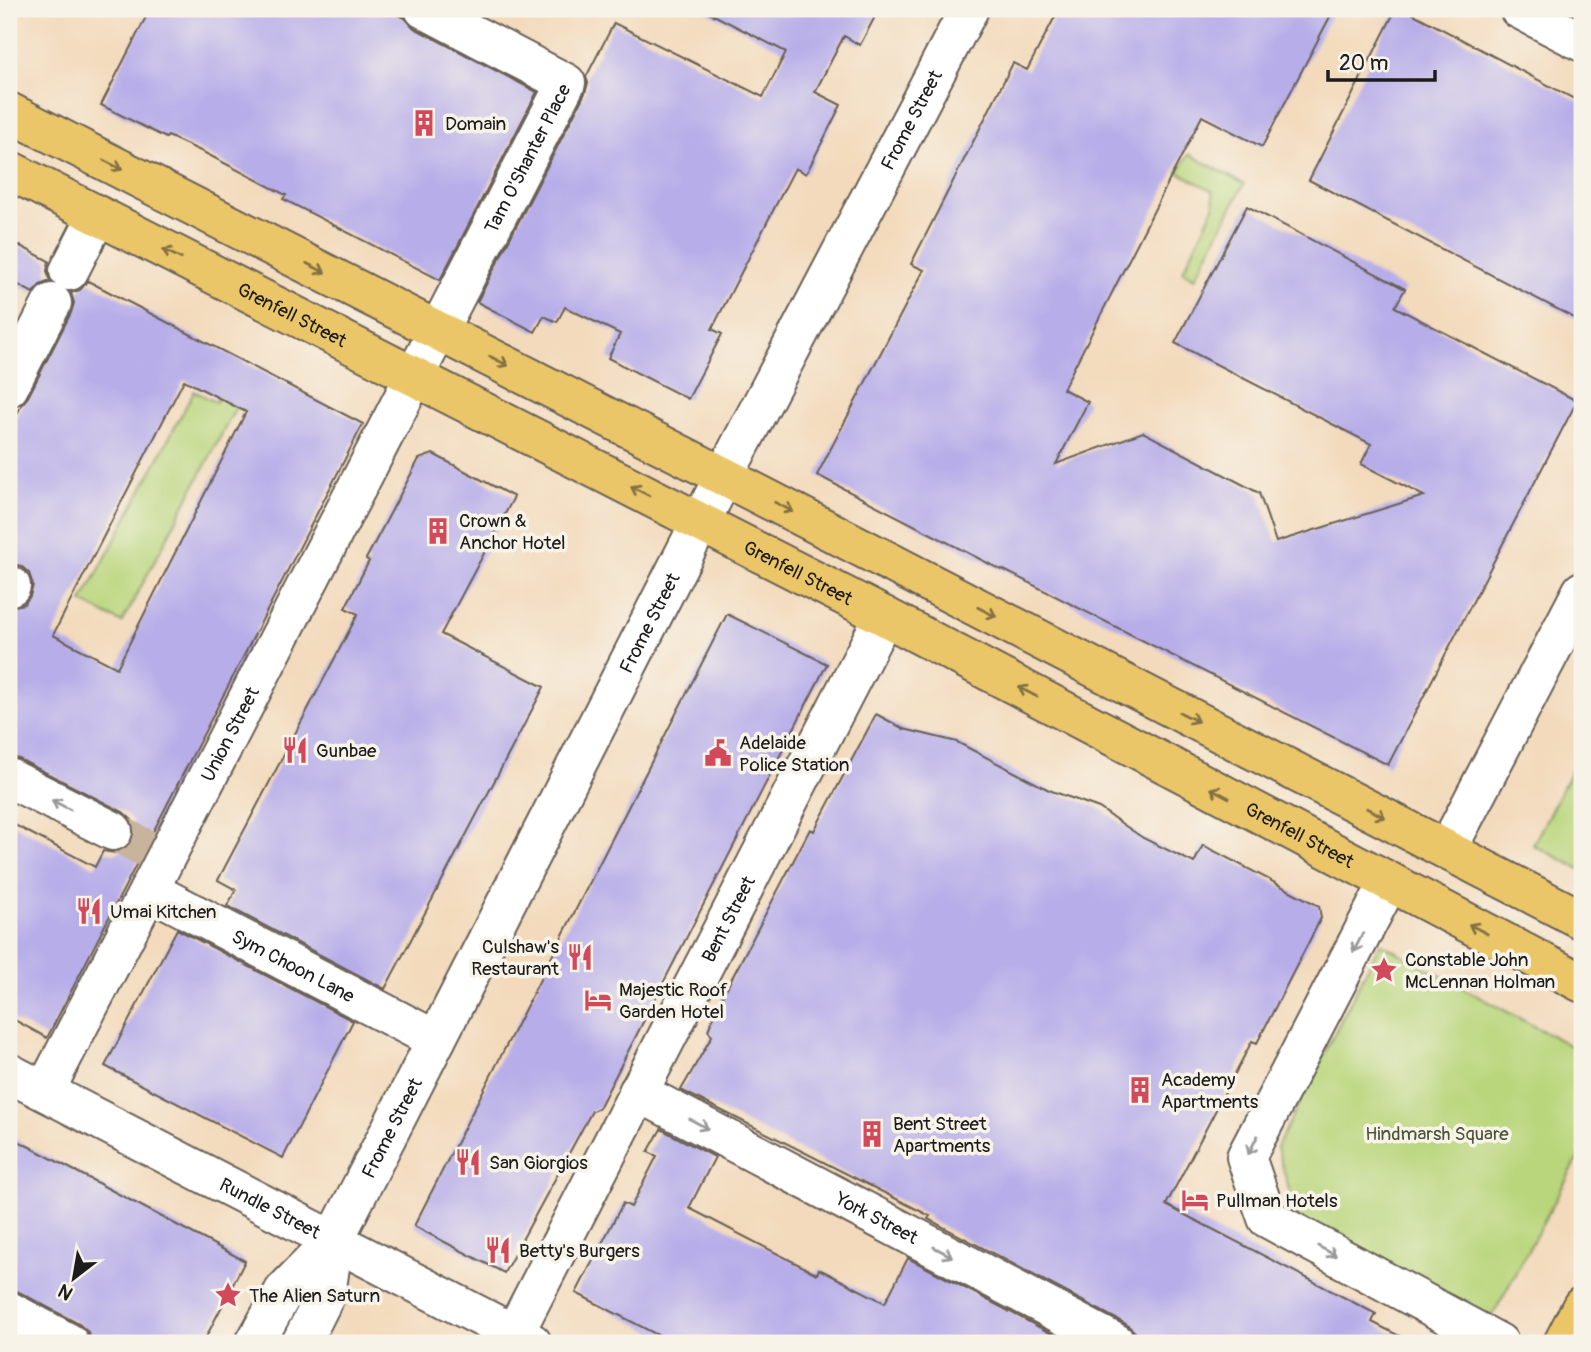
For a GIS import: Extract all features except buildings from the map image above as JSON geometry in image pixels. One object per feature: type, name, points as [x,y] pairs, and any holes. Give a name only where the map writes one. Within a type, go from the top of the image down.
[{"type":"main road","points":[[9,112],[724,476],[1582,920]]},
{"type":"main road","points":[[55,194],[74,146]]},
{"type":"main road","name":"Grenfell Street","points":[[9,170],[884,616],[1582,983]]},
{"type":"main road","points":[[1563,1343],[1582,1306]]},
{"type":"street","name":"Tam O'Shanter Place","points":[[414,377],[566,83],[424,9]]},
{"type":"street","name":"Frome Street","points":[[255,1343],[284,1291],[334,1240],[724,476],[969,9]]},
{"type":"street","points":[[1519,9],[1582,42]]},
{"type":"street","points":[[9,387],[97,216]]},
{"type":"street","name":"Union Street","points":[[45,1091],[155,866],[414,377]]},
{"type":"street","points":[[1447,850],[1582,591]]},
{"type":"street","name":"Bent Street","points":[[523,1338],[638,1092],[884,616]]},
{"type":"street","points":[[9,778],[113,831]]},
{"type":"street","name":"Sym Choon Lane","points":[[155,866],[436,1040]]},
{"type":"street","points":[[1389,882],[1247,1157],[1267,1218],[1499,1343]]},
{"type":"street","name":"Rundle Street","points":[[9,1073],[523,1338]]},
{"type":"street","name":"York Street","points":[[638,1092],[1116,1343]]},
{"type":"street","name":"Frome Street","points":[[301,1343],[326,1294],[334,1240]]},
{"type":"street","points":[[9,1311],[69,1343]]},
{"type":"green space","points":[[1189,154],[1244,184],[1195,278],[1183,271],[1214,207],[1213,191],[1178,172]]},
{"type":"green space","points":[[237,364],[254,373],[122,623],[82,602],[194,391],[216,402]]},
{"type":"green space","points":[[1582,750],[1582,870],[1533,845]]},
{"type":"green space","name":"Hindmarsh Square","points":[[1380,943],[1582,1052],[1582,1151],[1487,1326],[1298,1221],[1277,1147]]},
{"type":"tunnel","points":[[113,831],[151,851]]},
{"type":"place","name":"Domain","points":[[424,123]]},
{"type":"place","name":"Crown & Anchor Hotel","points":[[438,531]]},
{"type":"place","name":"Gunbae","points":[[295,750]]},
{"type":"place","name":"Adelaide Police Station","points":[[718,753]]},
{"type":"place","name":"Umai Kitchen","points":[[89,911]]},
{"type":"place","name":"Culshaw's Restaurant","points":[[580,957]]},
{"type":"place","name":"Constable John McLennan Holman","points":[[1384,970]]},
{"type":"place","name":"Majestic Roof Garden Hotel","points":[[598,1000]]},
{"type":"place","name":"Academy Apartments","points":[[1140,1090]]},
{"type":"place","name":"Bent Street Apartments","points":[[872,1134]]},
{"type":"place","name":"San Giorgios","points":[[468,1162]]},
{"type":"place","name":"Pullman Hotels","points":[[1195,1200]]},
{"type":"place","name":"Betty's Burgers","points":[[498,1250]]},
{"type":"place","name":"The Alien Saturn","points":[[228,1295]]}]
